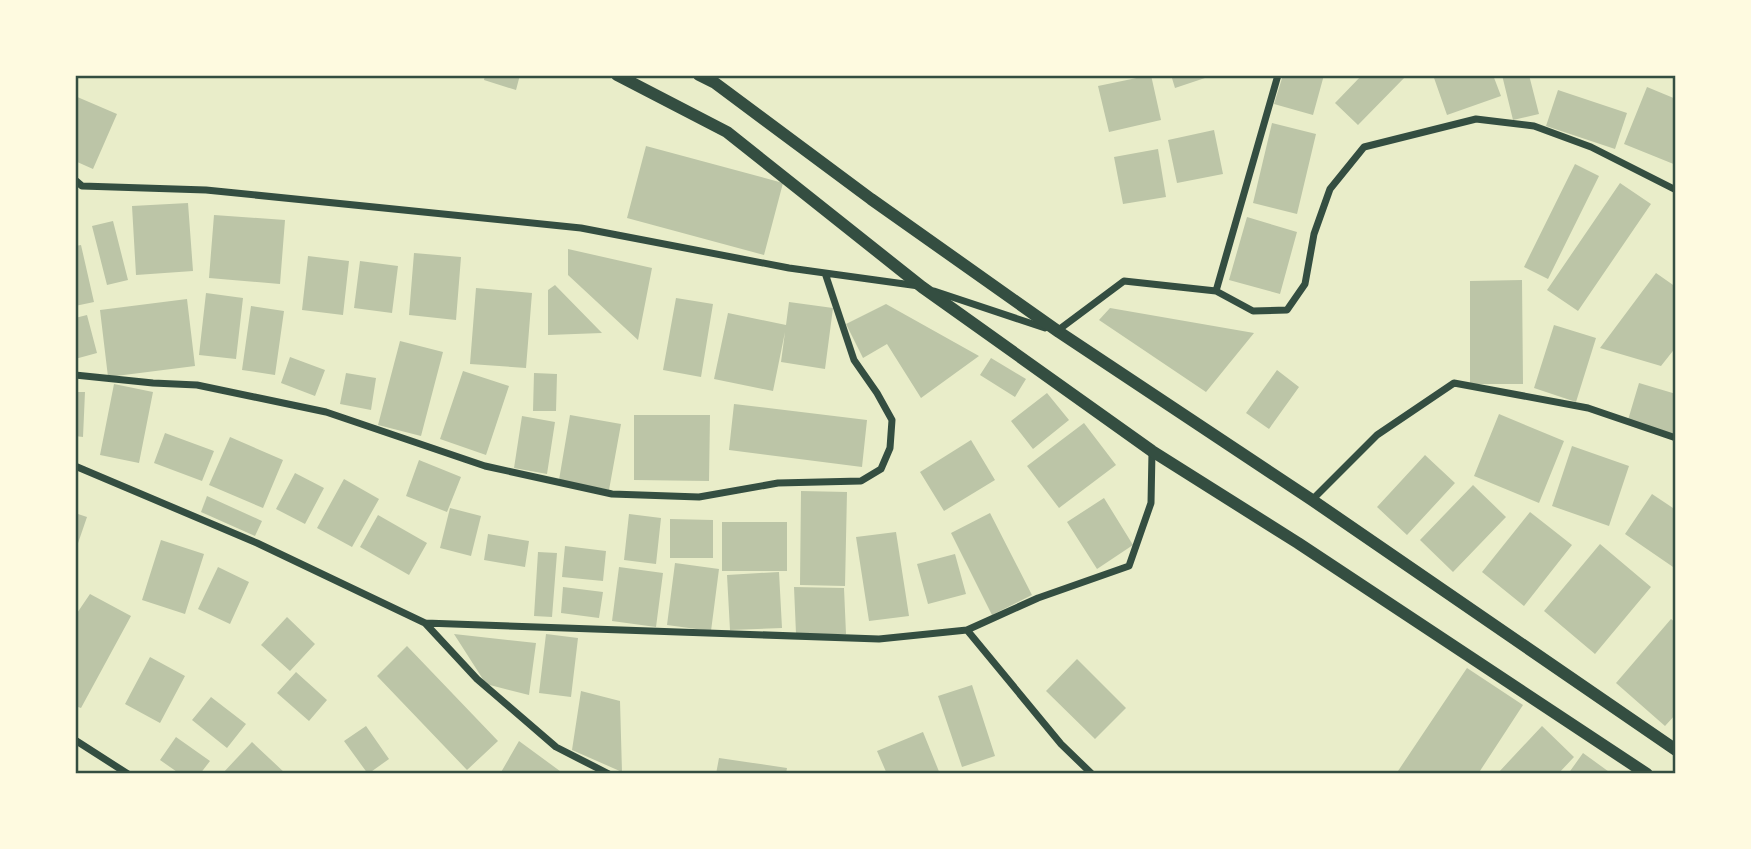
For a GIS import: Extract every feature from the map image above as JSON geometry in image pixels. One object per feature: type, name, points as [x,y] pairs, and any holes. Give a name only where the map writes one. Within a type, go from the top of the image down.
[{"type":"street","points":[[617,75],[727,132],[922,287],[1152,451],[1298,543],[1647,774]]},
{"type":"street","points":[[699,75],[715,83],[871,200],[1059,332],[1311,500],[1676,750]]},
{"type":"street","points":[[1216,291],[1278,75]]},
{"type":"street","points":[[1059,332],[1124,281],[1216,291],[1253,311],[1287,310],[1305,284],[1314,234],[1330,189],[1364,147],[1476,119],[1534,126],[1591,147],[1676,190]]},
{"type":"street","points":[[75,180],[82,186],[206,190],[581,228],[825,273],[922,287],[1059,332]]},
{"type":"street","points":[[75,375],[197,385],[326,411],[485,466],[612,494],[699,497],[778,483],[861,481],[881,470],[890,448],[892,420],[854,360],[825,273]]},
{"type":"street","points":[[1311,500],[1377,435],[1454,383],[1588,408],[1676,438]]},
{"type":"street","points":[[425,623],[879,639],[967,630],[1038,598],[1129,566],[1151,503],[1152,451]]},
{"type":"street","points":[[75,466],[257,542],[425,623],[477,679],[556,747],[609,774]]},
{"type":"street","points":[[967,630],[1061,744],[1092,774]]},
{"type":"street","points":[[75,740],[128,774]]},
{"type":"building","points":[[485,75],[520,75],[516,90],[484,80]]},
{"type":"building","points":[[1151,75],[1161,120],[1109,132],[1098,86]]},
{"type":"building","points":[[1171,75],[1211,75],[1211,76],[1175,88]]},
{"type":"building","points":[[1283,75],[1324,75],[1313,115],[1274,104]]},
{"type":"building","points":[[1362,75],[1407,75],[1358,125],[1335,103]]},
{"type":"building","points":[[1433,75],[1493,75],[1501,96],[1447,115]]},
{"type":"building","points":[[1502,75],[1529,75],[1539,114],[1513,120]]},
{"type":"building","points":[[1647,87],[1676,99],[1676,165],[1624,144]]},
{"type":"building","points":[[1558,90],[1627,113],[1615,149],[1546,126]]},
{"type":"building","points":[[75,96],[117,114],[93,169],[75,161]]},
{"type":"building","points":[[1272,123],[1316,134],[1297,214],[1253,203]]},
{"type":"building","points":[[1214,130],[1223,174],[1177,183],[1168,140]]},
{"type":"building","points":[[646,146],[783,183],[764,255],[627,218]]},
{"type":"building","points":[[1158,149],[1166,197],[1123,204],[1114,157]]},
{"type":"building","points":[[1575,164],[1599,176],[1548,279],[1524,267]]},
{"type":"building","points":[[1620,183],[1651,204],[1578,311],[1547,290]]},
{"type":"building","points":[[188,203],[193,271],[136,275],[132,206]]},
{"type":"building","points":[[214,215],[285,220],[280,284],[209,278]]},
{"type":"building","points":[[1247,217],[1297,232],[1280,294],[1229,280]]},
{"type":"building","points":[[113,221],[128,280],[107,285],[92,226]]},
{"type":"building","points":[[81,245],[94,302],[75,306],[75,246]]},
{"type":"building","points":[[568,249],[652,268],[638,340],[568,275]]},
{"type":"building","points":[[414,253],[461,257],[456,320],[409,315]]},
{"type":"building","points":[[308,256],[349,261],[343,315],[302,310]]},
{"type":"building","points":[[360,261],[398,266],[392,313],[354,308]]},
{"type":"building","points":[[1656,273],[1676,287],[1676,347],[1661,366],[1600,348]]},
{"type":"building","points":[[1522,280],[1523,384],[1470,384],[1470,281]]},
{"type":"building","points":[[555,285],[602,333],[548,335],[548,290]]},
{"type":"building","points":[[476,288],[532,293],[526,368],[470,364]]},
{"type":"building","points":[[206,293],[243,298],[236,359],[199,355]]},
{"type":"building","points":[[676,298],[713,304],[701,377],[663,370]]},
{"type":"building","points":[[187,299],[195,366],[108,377],[100,310]]},
{"type":"building","points":[[789,302],[833,308],[825,369],[781,362],[785,332],[773,391],[714,379],[728,313],[786,325]]},
{"type":"building","points":[[886,304],[979,356],[921,398],[887,344],[863,358],[846,324]]},
{"type":"building","points":[[251,306],[284,311],[275,375],[242,370]]},
{"type":"building","points":[[1110,308],[1254,333],[1206,392],[1099,320]]},
{"type":"building","points":[[87,315],[97,353],[75,359],[75,318]]},
{"type":"building","points":[[1554,325],[1596,338],[1576,402],[1534,388]]},
{"type":"building","points":[[400,341],[443,352],[421,436],[378,425]]},
{"type":"building","points":[[290,357],[325,370],[315,396],[281,383]]},
{"type":"building","points":[[991,358],[1026,379],[1015,397],[980,375]]},
{"type":"building","points":[[1277,370],[1299,387],[1269,429],[1246,413]]},
{"type":"building","points":[[463,371],[509,386],[486,455],[440,439]]},
{"type":"building","points":[[346,373],[376,378],[371,410],[340,404]]},
{"type":"building","points":[[534,373],[557,374],[556,411],[533,411]]},
{"type":"building","points":[[1639,383],[1676,394],[1676,435],[1628,420]]},
{"type":"building","points":[[114,384],[153,392],[139,463],[100,455]]},
{"type":"building","points":[[75,392],[85,392],[83,437],[75,436]]},
{"type":"building","points":[[1047,393],[1069,420],[1033,449],[1011,421]]},
{"type":"building","points":[[734,404],[867,420],[862,467],[729,450]]},
{"type":"building","points":[[1499,414],[1564,441],[1539,503],[1474,476]]},
{"type":"building","points":[[570,415],[621,424],[609,490],[559,480]]},
{"type":"building","points":[[634,415],[710,415],[709,481],[634,480]]},
{"type":"building","points":[[522,416],[555,422],[547,474],[514,468]]},
{"type":"building","points":[[1084,423],[1116,465],[1059,508],[1027,466]]},
{"type":"building","points":[[165,433],[214,451],[202,481],[154,463]]},
{"type":"building","points":[[230,437],[283,460],[263,508],[209,485]]},
{"type":"building","points":[[971,440],[995,480],[944,511],[920,472]]},
{"type":"building","points":[[1572,446],[1629,466],[1609,526],[1552,506]]},
{"type":"building","points":[[1425,455],[1455,483],[1407,535],[1377,507]]},
{"type":"building","points":[[419,460],[461,477],[447,512],[406,496]]},
{"type":"building","points":[[295,473],[324,488],[305,524],[276,509]]},
{"type":"building","points":[[344,479],[379,499],[352,547],[317,528]]},
{"type":"building","points":[[1473,485],[1506,517],[1453,572],[1420,540]]},
{"type":"building","points":[[801,491],[847,492],[845,586],[800,585]]},
{"type":"building","points":[[1652,494],[1676,510],[1676,569],[1625,534]]},
{"type":"building","points":[[207,496],[262,521],[255,536],[201,512]]},
{"type":"building","points":[[1104,498],[1133,545],[1097,569],[1067,522]]},
{"type":"building","points":[[450,508],[481,516],[471,556],[440,548]]},
{"type":"building","points":[[1530,512],[1572,545],[1524,606],[1482,572]]},
{"type":"building","points":[[75,513],[87,517],[76,549],[75,549]]},
{"type":"building","points":[[990,513],[1032,595],[992,615],[951,533]]},
{"type":"building","points":[[629,514],[661,518],[656,564],[624,560]]},
{"type":"building","points":[[378,515],[427,543],[409,575],[360,547]]},
{"type":"building","points":[[670,519],[713,520],[713,558],[670,558]]},
{"type":"building","points":[[722,522],[787,522],[787,571],[722,571]]},
{"type":"building","points":[[896,532],[909,616],[869,621],[856,537]]},
{"type":"building","points":[[488,534],[529,541],[525,567],[484,560]]},
{"type":"building","points":[[161,540],[204,554],[185,614],[142,600]]},
{"type":"building","points":[[1600,544],[1651,587],[1595,654],[1544,611]]},
{"type":"building","points":[[565,546],[606,551],[603,581],[562,577]]},
{"type":"building","points":[[538,552],[557,553],[552,617],[534,616]]},
{"type":"building","points":[[955,554],[966,594],[928,604],[917,564]]},
{"type":"building","points":[[675,563],[719,569],[711,631],[667,625]]},
{"type":"building","points":[[218,567],[249,582],[230,624],[198,609]]},
{"type":"building","points":[[619,567],[663,573],[656,627],[612,621]]},
{"type":"building","points":[[779,572],[782,628],[730,630],[727,575]]},
{"type":"building","points":[[563,587],[603,592],[599,618],[561,613]]},
{"type":"building","points":[[794,587],[844,588],[846,634],[796,634]]},
{"type":"building","points":[[90,594],[131,616],[81,708],[75,706],[75,616]]},
{"type":"building","points":[[287,617],[315,644],[290,671],[261,645]]},
{"type":"building","points":[[1671,619],[1676,623],[1676,714],[1665,726],[1616,683]]},
{"type":"building","points":[[454,634],[536,643],[529,695],[486,684]]},
{"type":"building","points":[[546,634],[578,638],[571,697],[539,693]]},
{"type":"building","points":[[407,646],[498,741],[467,770],[377,676]]},
{"type":"building","points":[[150,657],[185,676],[160,723],[125,704]]},
{"type":"building","points":[[1077,659],[1126,708],[1095,739],[1046,691]]},
{"type":"building","points":[[1467,668],[1523,705],[1478,774],[1396,774]]},
{"type":"building","points":[[296,672],[327,700],[309,721],[277,693]]},
{"type":"building","points":[[972,685],[995,756],[962,767],[938,696]]},
{"type":"building","points":[[581,691],[620,701],[622,772],[572,750]]},
{"type":"building","points":[[211,697],[246,724],[227,748],[192,720]]},
{"type":"building","points":[[366,726],[389,759],[368,774],[344,741]]},
{"type":"building","points":[[1542,726],[1574,757],[1558,774],[1497,774]]},
{"type":"building","points":[[923,732],[940,774],[887,774],[877,751]]},
{"type":"building","points":[[176,737],[210,761],[200,774],[180,774],[160,760]]},
{"type":"building","points":[[519,741],[564,774],[500,774]]},
{"type":"building","points":[[252,742],[286,774],[222,774]]},
{"type":"building","points":[[1583,753],[1612,774],[1568,774]]},
{"type":"building","points":[[719,758],[787,768],[786,774],[716,774]]}]
